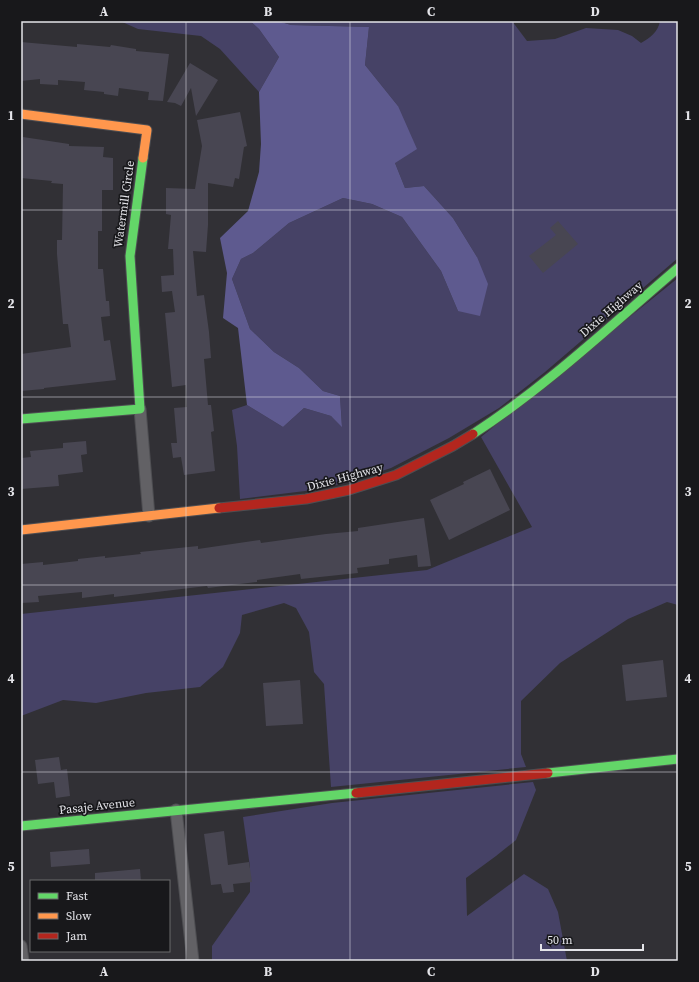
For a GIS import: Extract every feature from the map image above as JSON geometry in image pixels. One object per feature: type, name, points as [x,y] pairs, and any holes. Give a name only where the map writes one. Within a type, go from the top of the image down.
[{"type":"street","name":"Watermill Circle","points":[[21,114],[147,130],[130,256],[149,516]]},
{"type":"street","name":"Dixie Highway","points":[[21,530],[306,499],[349,490],[396,475],[452,446],[503,414],[549,379],[678,268]]},
{"type":"street","points":[[21,420],[140,409]]},
{"type":"street","name":"Pasaje Avenue","points":[[21,826],[278,801],[678,759]]},
{"type":"street","points":[[176,810],[193,961]]},
{"type":"street","points":[[21,946],[23,961]]},
{"type":"shaded area","points":[[120,21],[250,21],[259,29],[279,57],[259,92],[220,49],[201,36],[138,29]]},
{"type":"shaded area","points":[[250,21],[278,21],[291,25],[369,27],[365,65],[398,106],[417,149],[395,163],[405,188],[424,186],[453,218],[477,257],[488,284],[480,316],[458,311],[441,271],[402,217],[372,204],[343,198],[289,223],[253,253],[241,259],[232,279],[250,329],[274,352],[299,368],[323,391],[340,396],[342,427],[331,416],[304,408],[283,427],[247,405],[238,328],[223,318],[227,273],[220,238],[248,211],[259,172],[261,144],[259,92],[279,57],[259,29]]},
{"type":"shaded area","points":[[278,21],[512,21],[527,41],[555,39],[586,28],[618,30],[632,36],[641,43],[653,34],[660,21],[678,21],[678,258],[545,372],[499,408],[449,438],[391,468],[345,483],[305,491],[240,499],[237,446],[232,410],[247,405],[283,427],[304,408],[331,416],[342,426],[340,396],[323,391],[299,368],[274,352],[250,329],[232,279],[241,259],[253,253],[289,223],[343,198],[372,204],[402,217],[441,271],[458,311],[477,257],[453,218],[424,186],[405,188],[395,163],[398,106],[365,65],[369,27],[291,25]]},
{"type":"shaded area","points":[[678,278],[678,605],[667,602],[628,619],[560,663],[521,701],[521,754],[526,767],[331,787],[324,684],[314,672],[309,632],[296,608],[284,603],[242,615],[240,633],[223,667],[200,687],[146,693],[96,703],[63,700],[21,716],[21,614],[427,570],[532,527],[481,437]]},
{"type":"shaded area","points":[[533,782],[536,790],[516,840],[466,878],[467,916],[524,874],[548,889],[558,912],[567,961],[212,961],[212,946],[250,892],[250,867],[243,817],[332,803]]},
{"type":"building","points":[[21,42],[77,47],[77,44],[110,47],[111,45],[136,49],[136,51],[169,54],[163,101],[148,100],[149,92],[119,88],[118,96],[104,94],[104,92],[84,90],[85,82],[58,80],[58,85],[40,84],[40,79],[21,81]]},
{"type":"building","points":[[190,63],[218,80],[196,116],[191,88],[181,106],[175,103],[167,102]]},
{"type":"building","points":[[240,112],[247,146],[244,147],[239,179],[235,178],[233,187],[208,183],[208,225],[206,252],[193,251],[197,296],[204,295],[209,332],[211,358],[204,359],[208,405],[211,405],[214,431],[211,432],[215,471],[184,475],[181,457],[173,458],[171,443],[177,443],[174,408],[187,407],[186,385],[172,387],[165,313],[175,312],[172,291],[162,292],[161,276],[174,275],[173,249],[168,249],[171,215],[166,214],[166,188],[195,189],[202,146],[197,120]]},
{"type":"building","points":[[23,137],[69,144],[69,146],[104,147],[103,157],[113,158],[113,190],[102,190],[102,231],[98,231],[98,269],[103,269],[106,301],[109,301],[110,316],[101,317],[104,341],[110,340],[116,380],[21,391],[21,354],[71,347],[68,324],[63,324],[57,254],[57,240],[62,240],[63,184],[51,183],[52,181],[21,178]]},
{"type":"building","points":[[558,221],[578,244],[543,273],[529,256],[556,235],[550,228]]},
{"type":"building","points":[[86,441],[87,454],[81,455],[83,472],[58,475],[59,486],[21,489],[21,458],[31,457],[30,451],[63,448],[63,443]]},
{"type":"building","points":[[490,469],[510,510],[449,540],[430,500],[464,484],[463,482]]},
{"type":"building","points":[[424,518],[431,566],[418,567],[417,555],[389,559],[389,564],[357,568],[358,573],[301,579],[300,574],[257,580],[257,582],[208,588],[207,586],[114,597],[114,594],[82,598],[82,592],[38,596],[39,602],[21,603],[21,564],[43,562],[43,565],[78,561],[78,559],[105,556],[105,558],[141,554],[140,552],[198,546],[198,549],[260,540],[261,543],[358,531],[358,528]]},
{"type":"building","points":[[663,660],[667,697],[626,701],[622,665]]},
{"type":"building","points":[[300,680],[303,724],[266,726],[263,683]]},
{"type":"building","points":[[59,757],[61,770],[67,769],[70,796],[56,798],[54,782],[38,784],[35,760]]},
{"type":"building","points":[[224,831],[228,865],[249,862],[252,882],[233,884],[234,892],[223,893],[221,884],[211,885],[204,834]]},
{"type":"building","points":[[89,849],[90,864],[51,867],[50,852]]},
{"type":"building","points":[[140,869],[141,880],[95,880],[95,873]]},
{"type":"traffic: fast","points":[[21,419],[140,409],[130,256],[143,158]]},
{"type":"traffic: fast","points":[[473,434],[527,396],[553,375],[678,268]]},
{"type":"traffic: fast","points":[[548,773],[678,759]]},
{"type":"traffic: fast","points":[[21,826],[356,793]]},
{"type":"traffic: slow","points":[[21,114],[147,130],[143,158]]},
{"type":"traffic: slow","points":[[21,530],[219,508]]},
{"type":"traffic: jam","points":[[219,508],[306,499],[349,490],[396,475],[473,434]]},
{"type":"traffic: jam","points":[[356,793],[548,773]]}]
